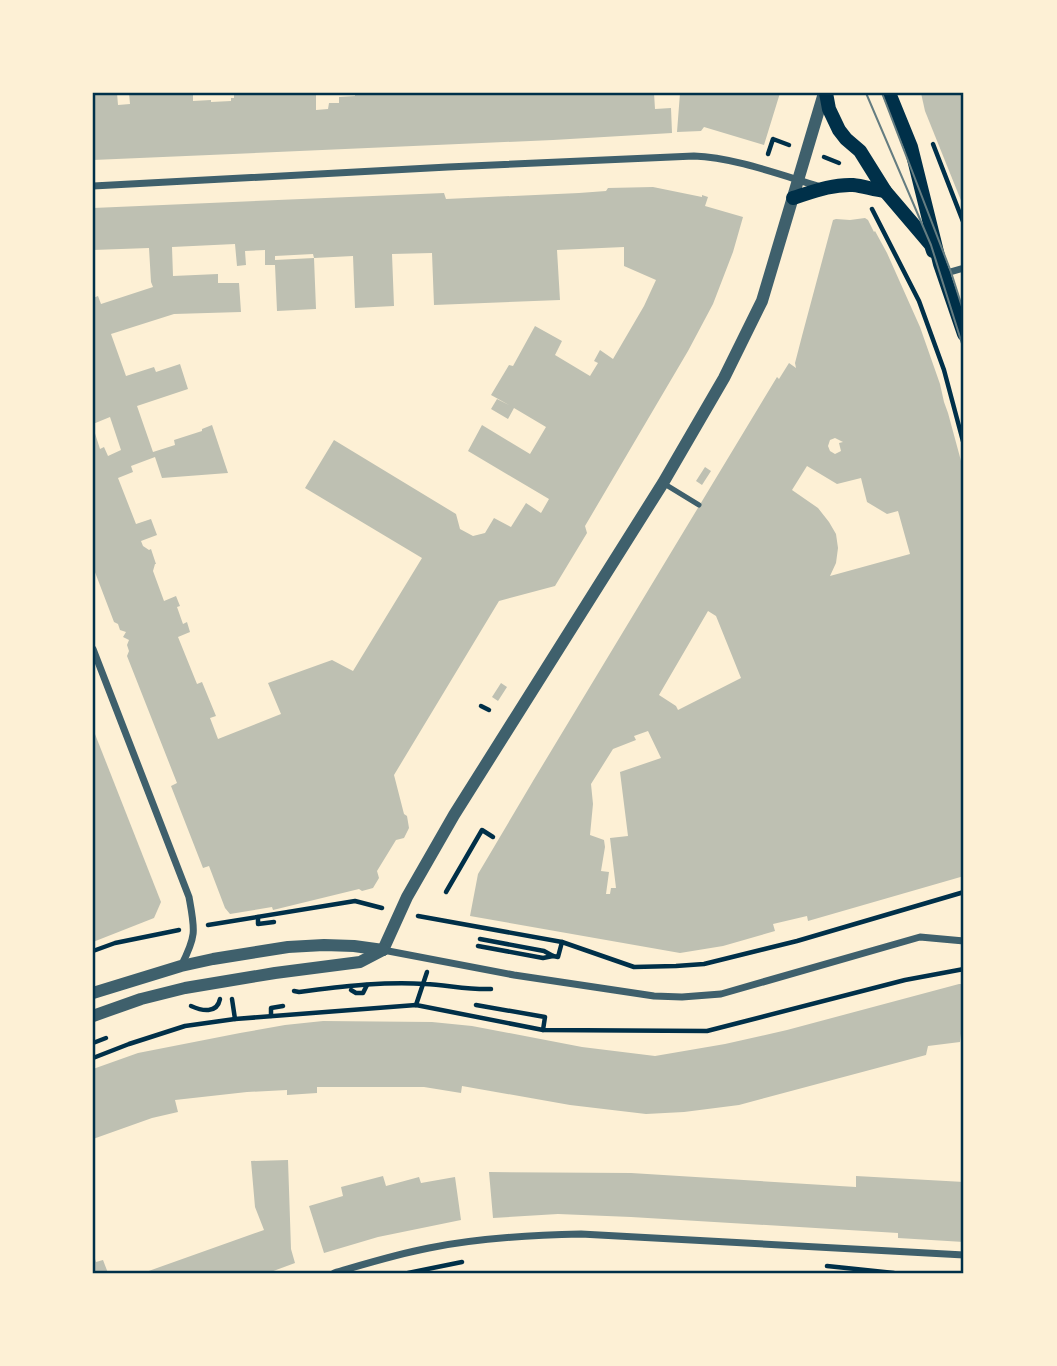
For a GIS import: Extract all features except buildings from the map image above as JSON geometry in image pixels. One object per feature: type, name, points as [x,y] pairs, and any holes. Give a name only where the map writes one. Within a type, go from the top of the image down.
[{"type":"main road","points":[[825,93],[839,130],[860,151],[885,191],[931,245],[958,305],[964,334]]},
{"type":"main road","points":[[888,93],[911,147],[942,269]]},
{"type":"main road","points":[[793,198],[850,185],[885,191]]},
{"type":"street","points":[[93,1016],[141,999],[184,988],[360,962],[383,950],[407,897],[454,815],[663,483],[724,378],[762,301],[825,93]]},
{"type":"street","points":[[93,186],[694,156],[719,159],[825,189]]},
{"type":"street","points":[[942,269],[964,268]]},
{"type":"street","points":[[93,649],[189,897],[194,925],[193,939],[181,966]]},
{"type":"street","points":[[93,993],[202,961],[288,947],[324,945],[383,950],[514,975],[653,996],[682,997],[721,994],[920,936],[964,941]]},
{"type":"street","points":[[334,1273],[429,1248],[555,1234],[964,1255]]},
{"type":"lane","points":[[663,483],[699,505]]},
{"type":"path","points":[[766,160],[773,139]]},
{"type":"path","points":[[932,141],[964,224]]},
{"type":"path","points":[[860,206],[872,209],[919,301],[944,370],[964,446]]},
{"type":"path","points":[[481,706],[489,710]]},
{"type":"path","points":[[446,892],[482,830],[493,837]]},
{"type":"path","points":[[425,918],[562,942],[634,967],[704,964],[797,941],[964,892]]},
{"type":"path","points":[[203,926],[355,901],[373,906]]},
{"type":"path","points":[[258,917],[258,924],[274,922]]},
{"type":"path","points":[[93,951],[115,943],[186,929]]},
{"type":"path","points":[[480,939],[544,951],[553,956]]},
{"type":"path","points":[[478,946],[543,958],[558,957],[562,942]]},
{"type":"path","points":[[950,969],[963,969]]},
{"type":"path","points":[[93,1058],[185,1026],[235,1019],[416,1005],[543,1030],[707,1031],[905,980],[963,969]]},
{"type":"path","points":[[287,990],[299,992],[350,986],[413,984],[500,989]]},
{"type":"path","points":[[416,1005],[421,989]]},
{"type":"path","points":[[476,1005],[545,1017],[543,1030]]},
{"type":"path","points":[[271,1016],[271,1008],[283,1006]]},
{"type":"path","points":[[93,1043],[106,1038]]},
{"type":"path","points":[[408,1273],[433,1271],[468,1261]]},
{"type":"path","points":[[818,1266],[894,1273]]},
{"type":"tram line","points":[[866,93],[931,245],[964,350]]},
{"type":"tram line","points":[[882,93],[951,272],[964,313]]}]
